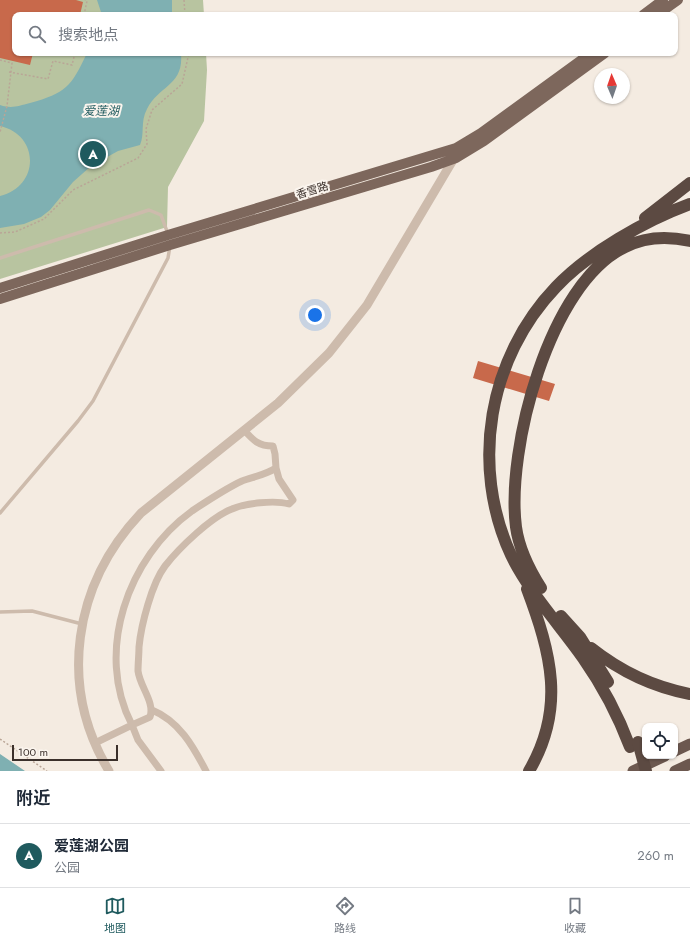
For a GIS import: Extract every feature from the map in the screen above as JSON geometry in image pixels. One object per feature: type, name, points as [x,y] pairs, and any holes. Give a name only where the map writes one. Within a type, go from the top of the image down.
[{"type":"highway","points":[[690,183],[620,244],[583,284],[567,307],[537,373],[526,410],[516,470],[515,515],[518,538],[524,557],[535,578],[551,603],[580,637],[601,656],[636,677],[662,687],[690,694]]},
{"type":"highway","points":[[620,244],[664,214],[690,204]]},
{"type":"highway","points":[[529,771],[542,746],[549,722],[552,697],[551,673],[544,637],[519,569],[500,524],[490,476],[490,427],[501,379],[519,336],[546,298],[579,265],[620,244],[690,212]]},
{"type":"highway","points":[[620,244],[651,239],[671,238],[690,241]]},
{"type":"highway","points":[[519,569],[593,672],[634,745],[638,771]]},
{"type":"highway","points":[[580,637],[614,693],[634,745],[646,771]]},
{"type":"highway","points":[[678,750],[690,744]]},
{"type":"highway","points":[[633,771],[659,759]]},
{"type":"highway","points":[[675,771],[690,764]]},
{"type":"main road","points":[[647,12],[663,0]]},
{"type":"main road","points":[[661,12],[678,0]]},
{"type":"main road","name":"香雪路","points":[[456,153],[587,56]]},
{"type":"main road","name":"香雪路","points":[[0,288],[169,240],[456,153],[484,141],[601,56]]},
{"type":"main road","name":"香雪路","points":[[0,299],[169,240]]},
{"type":"street","points":[[109,771],[95,743],[85,714],[80,684],[79,654],[82,624],[89,597],[100,570],[114,546],[131,524],[157,499],[278,403],[313,370],[355,322],[367,305],[456,153]]},
{"type":"street","points":[[95,743],[150,717],[152,710],[138,671],[139,647],[149,600],[164,567],[200,530],[232,509],[267,502],[280,501],[289,504],[293,500],[278,479],[273,446],[263,446],[254,442],[244,430]]},
{"type":"street","points":[[161,771],[138,740],[126,712],[120,687],[116,656],[124,606],[137,575],[162,538],[191,512],[240,482],[270,472],[276,468]]},
{"type":"street","points":[[152,710],[165,715],[175,723],[198,755],[206,771]]},
{"type":"lane","points":[[0,258],[149,210],[161,214],[169,240],[168,258],[93,401],[78,421],[0,513]]},
{"type":"lane","points":[[0,612],[32,611],[82,624]]},
{"type":"path","points":[[85,0],[87,1],[85,12]]},
{"type":"path","points":[[184,0],[185,12]]},
{"type":"path","points":[[9,72],[48,79],[53,61],[72,65],[74,56]]},
{"type":"path","points":[[0,233],[15,232],[44,219],[73,190],[138,158],[147,144],[146,129],[152,110],[182,84],[188,56]]},
{"type":"path","points":[[0,60],[12,63],[9,72],[7,106],[0,131]]},
{"type":"path","points":[[0,739],[47,771]]},
{"type":"green space","points":[[0,0],[203,0],[204,12],[12,12],[12,56],[206,56],[207,70],[204,121],[168,187],[167,227],[0,279]]},
{"type":"water","points":[[97,0],[172,0],[172,12],[101,12]]},
{"type":"water","name":"爱莲湖","points":[[85,56],[181,56],[179,72],[175,79],[152,101],[147,109],[140,145],[118,151],[91,166],[73,182],[50,210],[41,217],[24,224],[0,228],[0,196],[13,190],[22,182],[28,172],[30,161],[28,149],[22,139],[13,131],[0,126],[0,105],[8,107],[18,106],[52,96],[66,87],[76,74]]},
{"type":"water","points":[[0,754],[25,771],[0,771]]},
{"type":"building","points":[[0,0],[76,0],[83,2],[81,12],[12,12],[12,56],[32,56],[30,65],[0,58]]},
{"type":"building","points":[[478,361],[555,384],[549,401],[473,378]]},
{"type":"place","name":"爱莲湖公园","points":[[93,154]]}]
